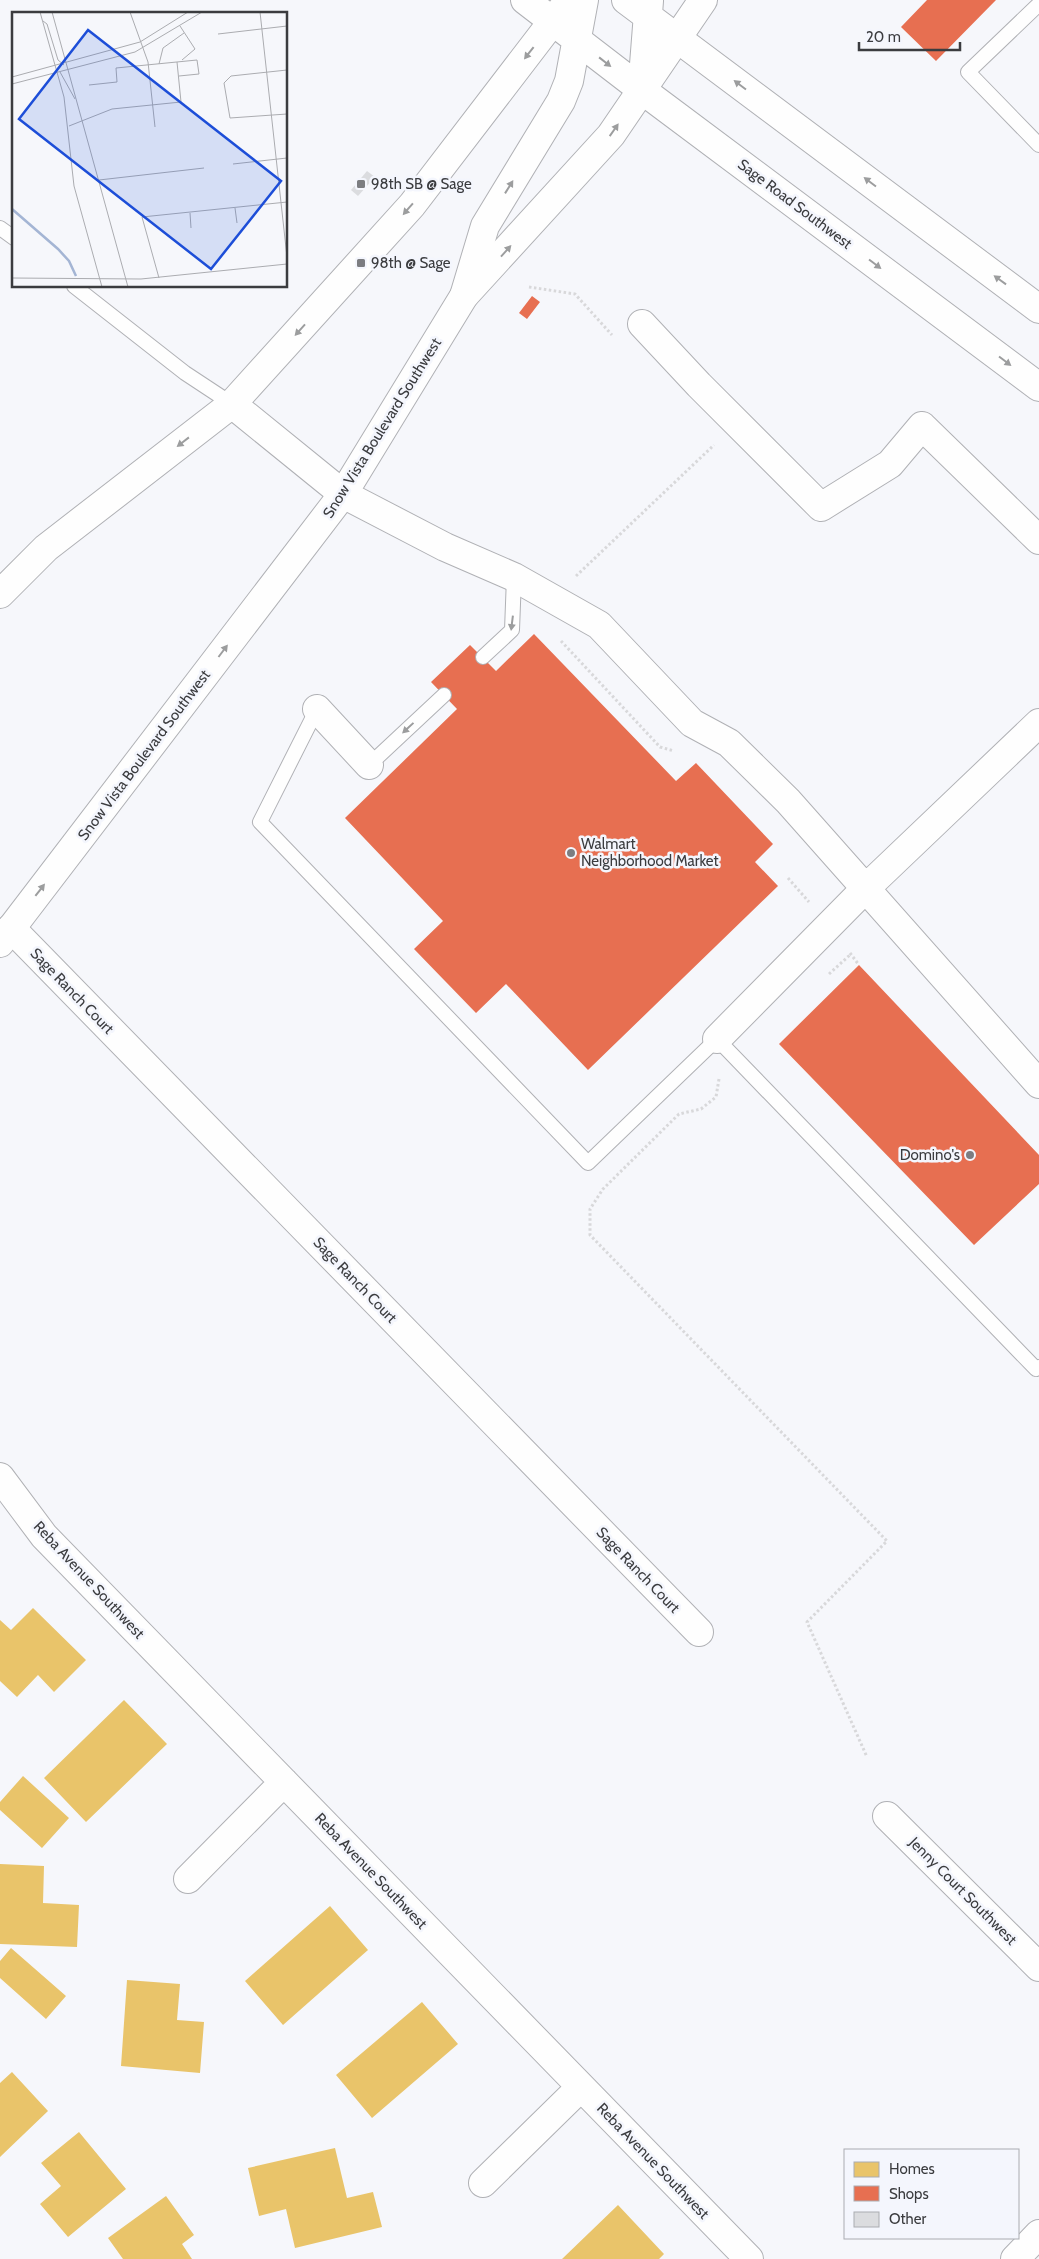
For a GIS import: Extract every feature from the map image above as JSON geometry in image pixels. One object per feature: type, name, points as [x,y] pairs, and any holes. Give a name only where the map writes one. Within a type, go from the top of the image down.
[{"type":"street","name":"Sage Road Southwest","points":[[525,0],[642,90],[1039,387]]},
{"type":"street","points":[[0,594],[46,548],[232,404],[412,205],[569,0]]},
{"type":"street","points":[[464,296],[485,226],[561,102],[569,80],[575,39],[584,0]]},
{"type":"street","points":[[626,0],[649,8],[678,38],[1039,309]]},
{"type":"street","name":"Snow Vista Boulevard Southwest","points":[[4,930],[343,494],[464,296],[611,135],[703,0]]},
{"type":"street","points":[[642,90],[649,8]]},
{"type":"street","points":[[642,324],[699,385],[821,507],[890,464],[922,426],[1039,540]]},
{"type":"street","points":[[232,404],[343,494],[445,547],[514,577],[599,625],[692,723],[729,743],[788,801],[1039,1084]]},
{"type":"street","points":[[317,708],[369,765]]},
{"type":"street","points":[[717,1039],[865,889],[1039,723]]},
{"type":"street","name":"Sage Ranch Court","points":[[4,930],[699,1632]]},
{"type":"street","name":"Reba Avenue Southwest","points":[[0,1477],[44,1536],[749,2259]]},
{"type":"street","points":[[188,1879],[284,1782]]},
{"type":"street","name":"Jenny Court Southwest","points":[[887,1816],[1039,1966]]},
{"type":"street","points":[[483,2183],[581,2087]]},
{"type":"street","points":[[1014,2259],[1039,2234]]},
{"type":"lane","points":[[1039,4],[968,72],[1039,145]]},
{"type":"lane","points":[[0,228],[12,237]]},
{"type":"lane","points":[[77,288],[185,373],[232,404]]},
{"type":"lane","points":[[483,658],[512,630],[514,577]]},
{"type":"lane","points":[[369,765],[444,695]]},
{"type":"lane","points":[[317,708],[260,822],[588,1163],[717,1039],[1036,1369],[1039,1366]]},
{"type":"path","points":[[529,287],[575,294],[614,337]]},
{"type":"path","points":[[677,751],[660,747],[550,629],[570,582],[717,442]]},
{"type":"path","points":[[788,878],[815,908]]},
{"type":"path","points":[[845,947],[859,965]]},
{"type":"path","points":[[719,1079],[716,1097],[701,1109],[679,1114],[603,1189],[590,1209],[590,1235],[887,1542],[807,1622],[867,1757]]},
{"type":"building: Homes","points":[[33,1608],[86,1660],[54,1692],[38,1675],[17,1697],[0,1681],[0,1620],[11,1630]]},
{"type":"building: Homes","points":[[124,1700],[167,1744],[86,1822],[44,1778]]},
{"type":"building: Homes","points":[[23,1776],[69,1818],[42,1848],[0,1810],[0,1802]]},
{"type":"building: Homes","points":[[0,1864],[44,1866],[43,1903],[79,1905],[77,1947],[0,1944]]},
{"type":"building: Homes","points":[[330,1906],[368,1950],[283,2025],[245,1981]]},
{"type":"building: Homes","points":[[11,1948],[66,1996],[46,2019],[0,1978],[0,1961]]},
{"type":"building: Homes","points":[[127,1980],[180,1984],[177,2020],[204,2022],[200,2073],[121,2066]]},
{"type":"building: Homes","points":[[422,2002],[458,2044],[372,2118],[336,2075]]},
{"type":"building: Homes","points":[[12,2072],[48,2111],[0,2157],[0,2083]]},
{"type":"building: Homes","points":[[79,2132],[126,2189],[68,2237],[40,2204],[61,2186],[41,2163]]},
{"type":"building: Homes","points":[[335,2148],[347,2198],[373,2192],[382,2227],[295,2248],[286,2209],[259,2216],[248,2168]]},
{"type":"building: Homes","points":[[166,2196],[194,2235],[182,2244],[192,2259],[123,2259],[108,2238]]},
{"type":"building: Homes","points":[[618,2205],[664,2254],[659,2259],[562,2259]]},
{"type":"building: Shops","points":[[927,0],[996,0],[936,61],[901,27]]},
{"type":"building: Shops","points":[[532,296],[540,302],[527,319],[519,313]]},
{"type":"building: Shops","name":"Walmart Neighborhood Market","points":[[534,634],[676,781],[696,763],[773,844],[755,862],[778,886],[588,1070],[506,984],[476,1013],[414,949],[443,921],[345,818],[457,709],[431,682],[470,645],[496,671]]},
{"type":"building: Shops","points":[[859,965],[1039,1155],[1039,1184],[974,1245],[779,1044]]},
{"type":"building: Other","points":[[367,171],[375,177],[358,196],[351,190]]},
{"type":"place","name":"98th SB @ Sage","points":[[361,184]]},
{"type":"place","name":"98th @ Sage","points":[[361,263]]},
{"type":"place","name":"Walmart Neighborhood Market","points":[[571,853]]},
{"type":"place","name":"Domino's","points":[[970,1155]]}]
